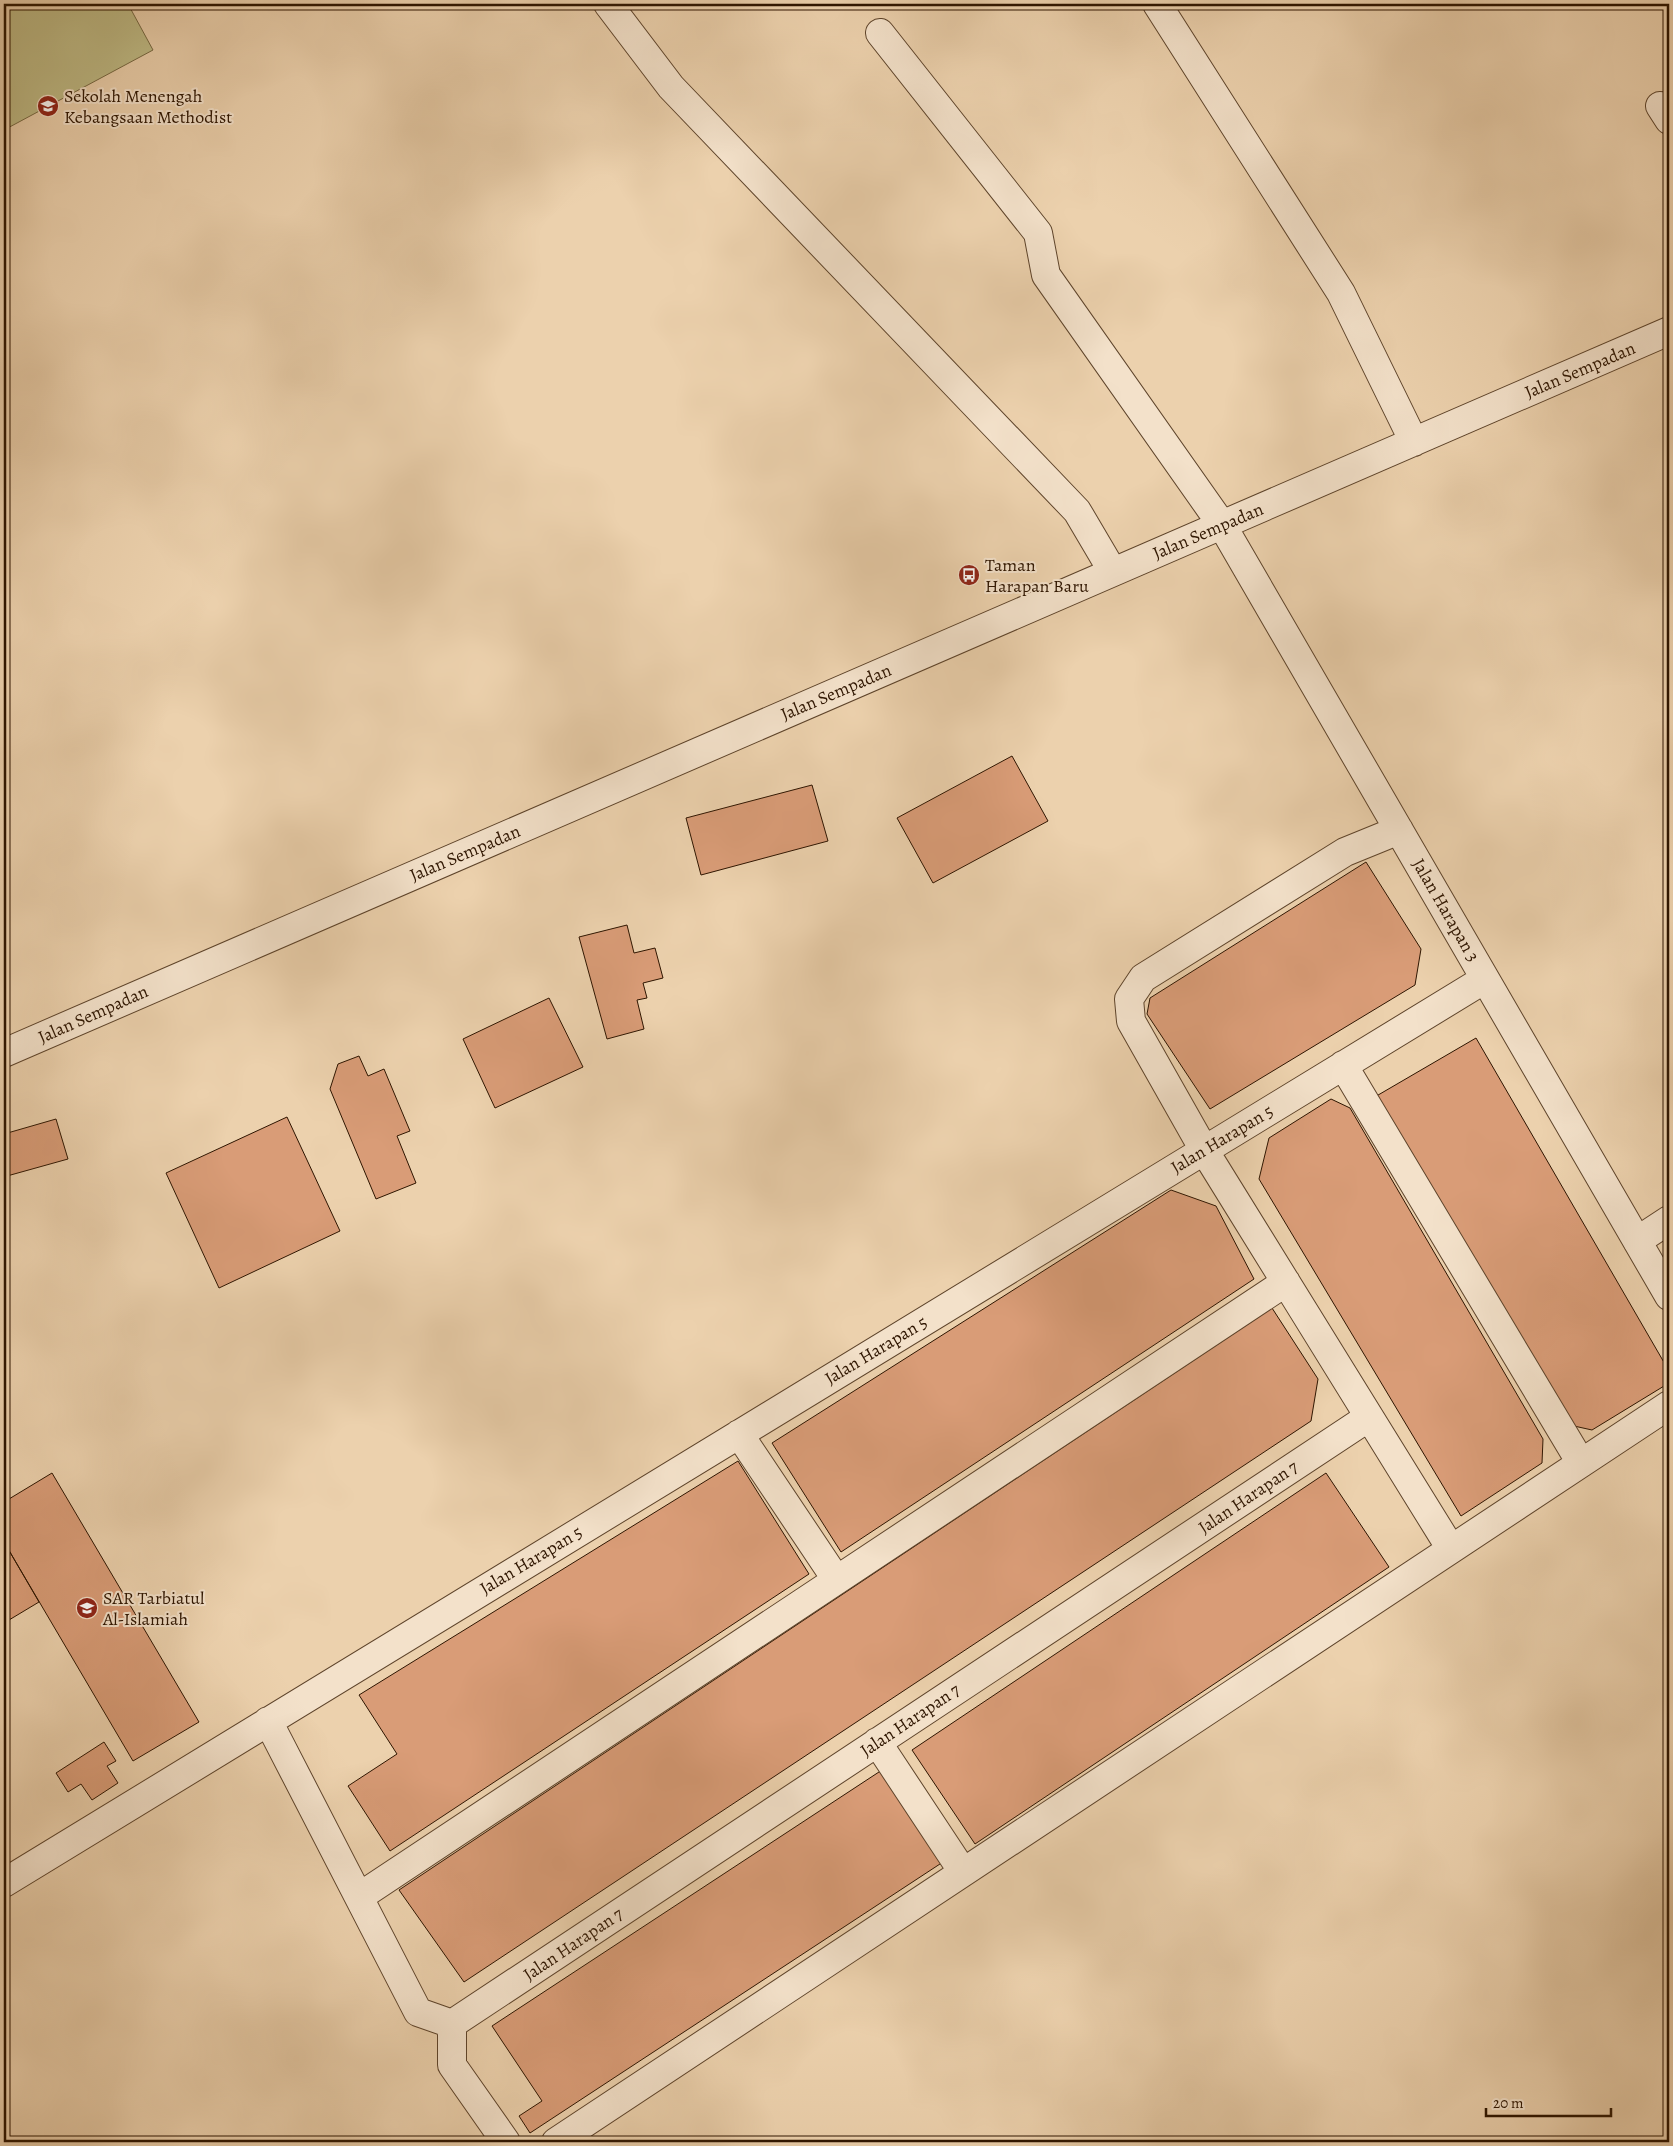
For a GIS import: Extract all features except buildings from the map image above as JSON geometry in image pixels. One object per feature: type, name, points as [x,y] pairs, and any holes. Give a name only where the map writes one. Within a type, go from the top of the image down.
[{"type":"street","points":[[608,4],[671,87],[1077,511],[1113,572]]},
{"type":"street","points":[[1157,4],[1341,293],[1414,442]]},
{"type":"street","name":"Jalan Harapan 3","points":[[880,33],[1038,233],[1046,275],[1222,525],[1669,1296]]},
{"type":"street","name":"Jalan Sempadan","points":[[4,1053],[1669,331]]},
{"type":"street","points":[[1399,830],[1345,852],[1143,978],[1129,999],[1131,1021],[1204,1150],[1450,1549]]},
{"type":"street","name":"Jalan Harapan 5","points":[[4,1883],[1485,979]]},
{"type":"street","points":[[1343,1065],[1581,1463]]},
{"type":"street","points":[[1637,1241],[1669,1220]]},
{"type":"street","points":[[359,1897],[1286,1282]]},
{"type":"street","points":[[556,2142],[1669,1405]]},
{"type":"street","name":"Jalan Harapan 7","points":[[452,2024],[1368,1417]]},
{"type":"street","points":[[738,1434],[836,1580]]},
{"type":"street","points":[[268,1721],[418,2012],[452,2024],[452,2065],[506,2142]]},
{"type":"street","points":[[877,1742],[963,1872]]},
{"type":"shaded area","name":"Sekolah Menengah Kebangsaan Methodist","points":[[4,4],[128,4],[153,50],[4,130]]},
{"type":"place","name":"Sekolah Menengah Kebangsaan Methodist","points":[[48,106]]},
{"type":"place","name":"Taman Harapan Baru","points":[[969,575]]},
{"type":"place","name":"SAR Tarbiatul Al-Islamiah","points":[[87,1608]]}]
